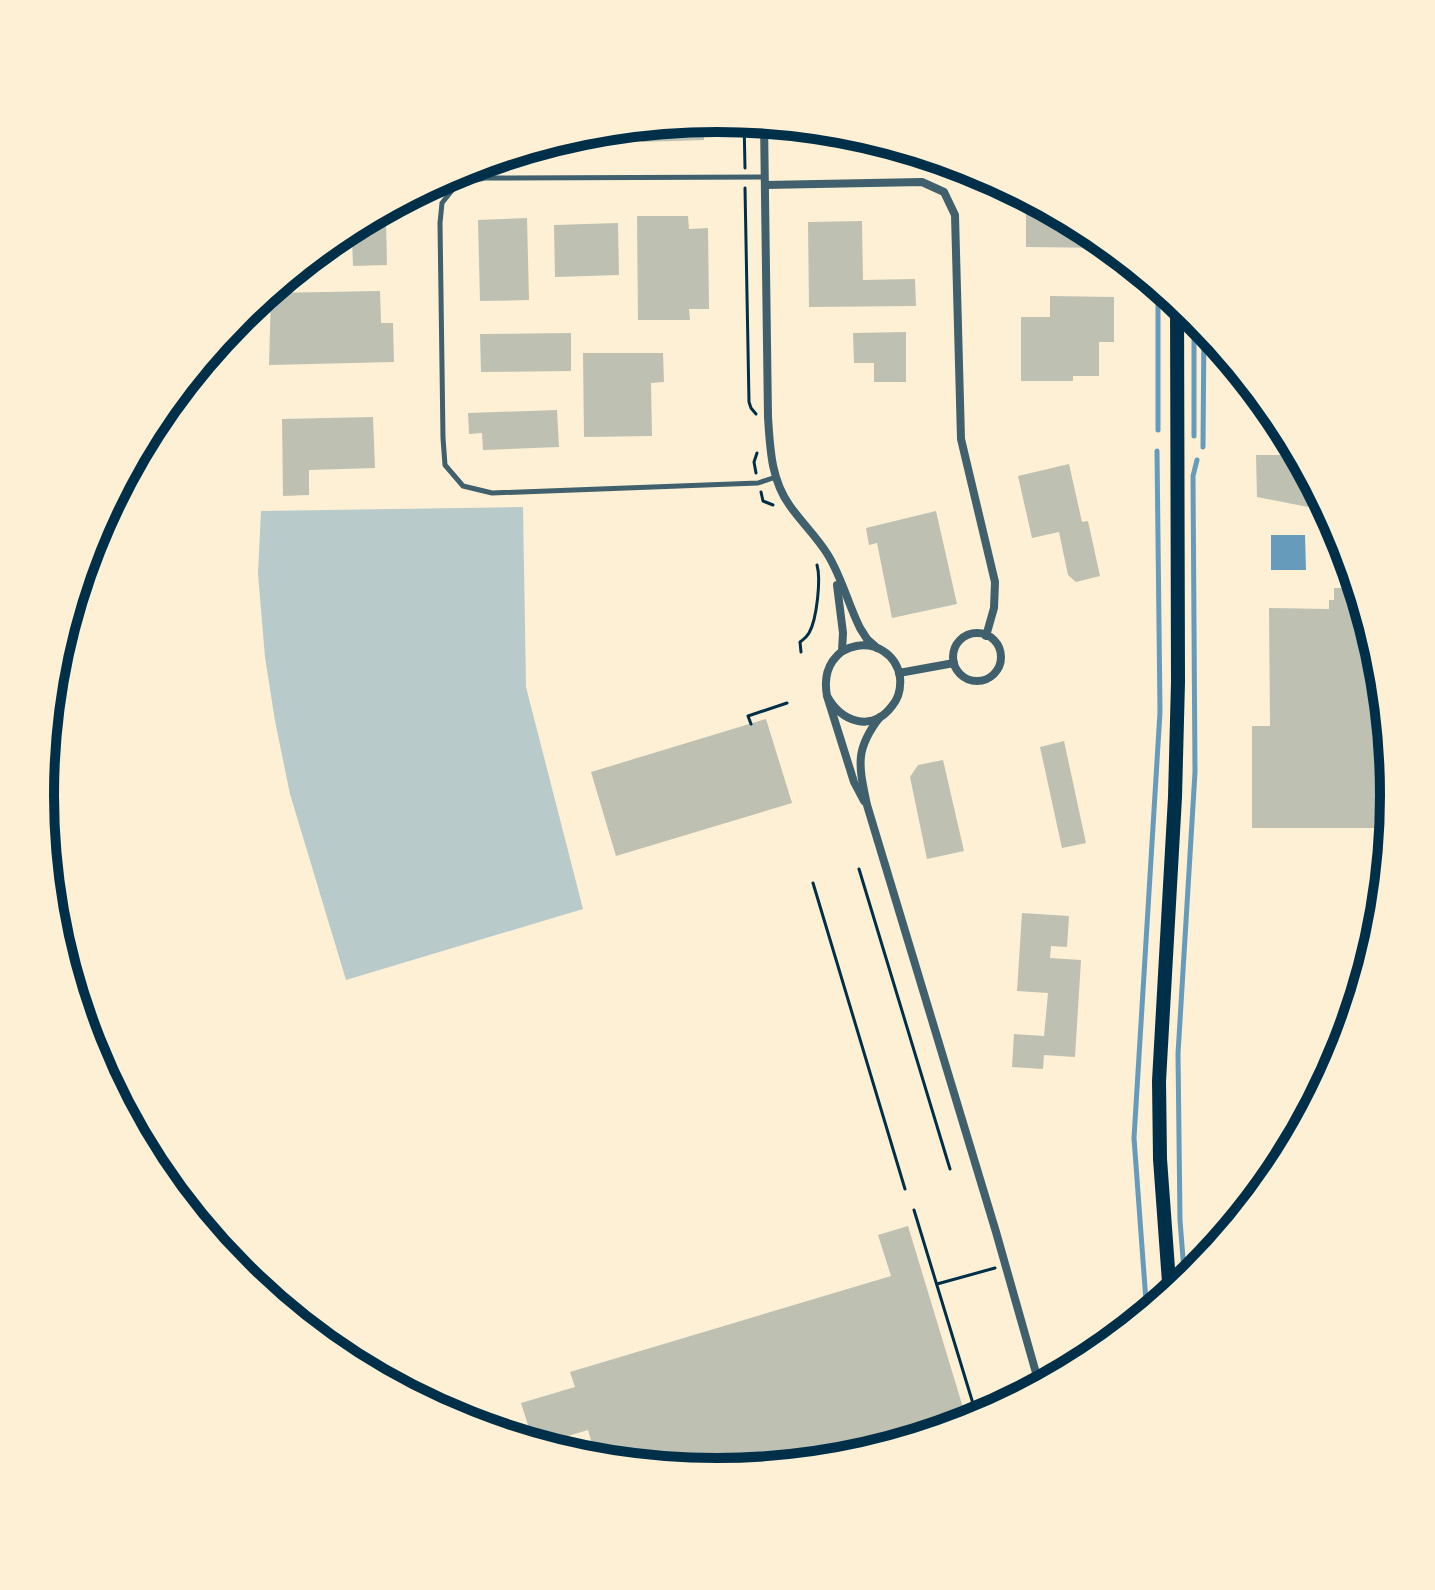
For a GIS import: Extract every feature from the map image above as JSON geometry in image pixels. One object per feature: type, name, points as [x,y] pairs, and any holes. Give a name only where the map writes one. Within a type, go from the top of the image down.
[{"type":"main road","points":[[1169,1281],[1160,1159],[1159,1081],[1175,797],[1178,682],[1177,317]]},
{"type":"street","points":[[764,133],[768,417],[769,443],[776,477],[788,504],[829,557],[860,628],[867,639],[894,662],[899,673],[901,686],[898,699],[867,734],[861,754],[861,776],[1037,1376]]},
{"type":"street","points":[[765,181],[922,182],[944,192],[955,215],[961,439],[995,582],[994,608],[986,636]]},
{"type":"street","points":[[829,557],[839,591],[842,651]]},
{"type":"street","points":[[972,634],[986,636],[993,640],[1000,654],[1000,662],[992,676],[969,680],[957,671],[955,648],[972,634]]},
{"type":"street","points":[[867,805],[854,782],[824,683],[833,660],[842,651],[854,646],[877,648]]},
{"type":"street","points":[[899,673],[954,663]]},
{"type":"street","points":[[827,696],[842,716],[867,721],[880,717]]},
{"type":"lane","points":[[462,183],[485,178],[765,181]]},
{"type":"lane","points":[[456,186],[442,203],[440,223],[443,438],[445,465],[463,486],[492,493],[758,483],[776,477]]},
{"type":"path","points":[[751,724],[748,716],[787,703]]},
{"type":"path","points":[[859,869],[950,1169]]},
{"type":"path","points":[[813,883],[905,1189]]},
{"type":"path","points":[[914,1210],[974,1407]]},
{"type":"path","points":[[937,1284],[1005,1265]]},
{"type":"shaded area","points":[[523,507],[526,687],[583,909],[346,980],[290,794],[275,721],[265,657],[258,574],[261,511]]},
{"type":"water","points":[[1271,535],[1305,535],[1306,570],[1271,570]]},
{"type":"building","points":[[704,132],[704,140],[642,142],[642,136]]},
{"type":"building","points":[[1026,208],[1092,248],[1026,247]]},
{"type":"building","points":[[637,216],[688,216],[689,229],[708,228],[709,309],[689,309],[690,320],[638,320]]},
{"type":"building","points":[[527,218],[529,300],[480,301],[478,220]]},
{"type":"building","points":[[386,220],[387,265],[353,266],[352,241]]},
{"type":"building","points":[[862,221],[863,280],[915,279],[916,306],[809,307],[808,222]]},
{"type":"building","points":[[618,223],[619,275],[555,277],[554,225]]},
{"type":"building","points":[[380,291],[381,323],[393,323],[394,362],[269,365],[271,305],[284,293]]},
{"type":"building","points":[[1050,296],[1114,297],[1114,342],[1099,342],[1099,376],[1073,376],[1073,381],[1021,381],[1021,317],[1050,317]]},
{"type":"building","points":[[906,332],[906,382],[874,382],[874,363],[854,363],[853,333]]},
{"type":"building","points":[[571,333],[571,371],[481,372],[480,334]]},
{"type":"building","points":[[583,353],[663,353],[664,382],[651,383],[652,436],[584,437]]},
{"type":"building","points":[[557,410],[559,447],[483,450],[482,433],[469,434],[468,413]]},
{"type":"building","points":[[373,417],[375,468],[309,470],[309,495],[283,496],[282,419]]},
{"type":"building","points":[[1256,455],[1287,455],[1308,493],[1308,507],[1257,497]]},
{"type":"building","points":[[1069,464],[1082,522],[1088,521],[1100,576],[1076,582],[1068,575],[1059,532],[1032,538],[1018,476]]},
{"type":"building","points":[[936,511],[957,604],[892,618],[877,543],[869,545],[866,528]]},
{"type":"building","points":[[1334,588],[1348,588],[1368,666],[1380,752],[1380,828],[1252,828],[1252,726],[1270,726],[1269,608],[1329,609],[1329,600],[1334,600]]},
{"type":"building","points":[[766,719],[792,803],[616,856],[591,772]]},
{"type":"building","points":[[1064,741],[1086,843],[1062,848],[1040,747]]},
{"type":"building","points":[[943,760],[964,851],[927,859],[910,777],[918,765]]},
{"type":"building","points":[[1022,913],[1069,916],[1067,947],[1051,946],[1050,958],[1081,960],[1075,1057],[1044,1055],[1043,1069],[1012,1067],[1014,1034],[1044,1036],[1048,993],[1017,991]]},
{"type":"building","points":[[908,1226],[964,1411],[889,1436],[847,1446],[761,1457],[674,1457],[631,1453],[593,1447],[588,1430],[558,1439],[530,1431],[521,1403],[575,1387],[570,1372],[891,1276],[878,1235]]},
{"type":"waterway","points":[[1158,299],[1158,430]]},
{"type":"waterway","points":[[1194,334],[1194,436]]},
{"type":"waterway","points":[[1203,447],[1204,345]]},
{"type":"waterway","points":[[1146,1301],[1134,1138],[1160,712],[1157,451]]},
{"type":"waterway","points":[[1184,1267],[1180,1220],[1178,1054],[1195,772],[1193,476],[1197,460]]}]
